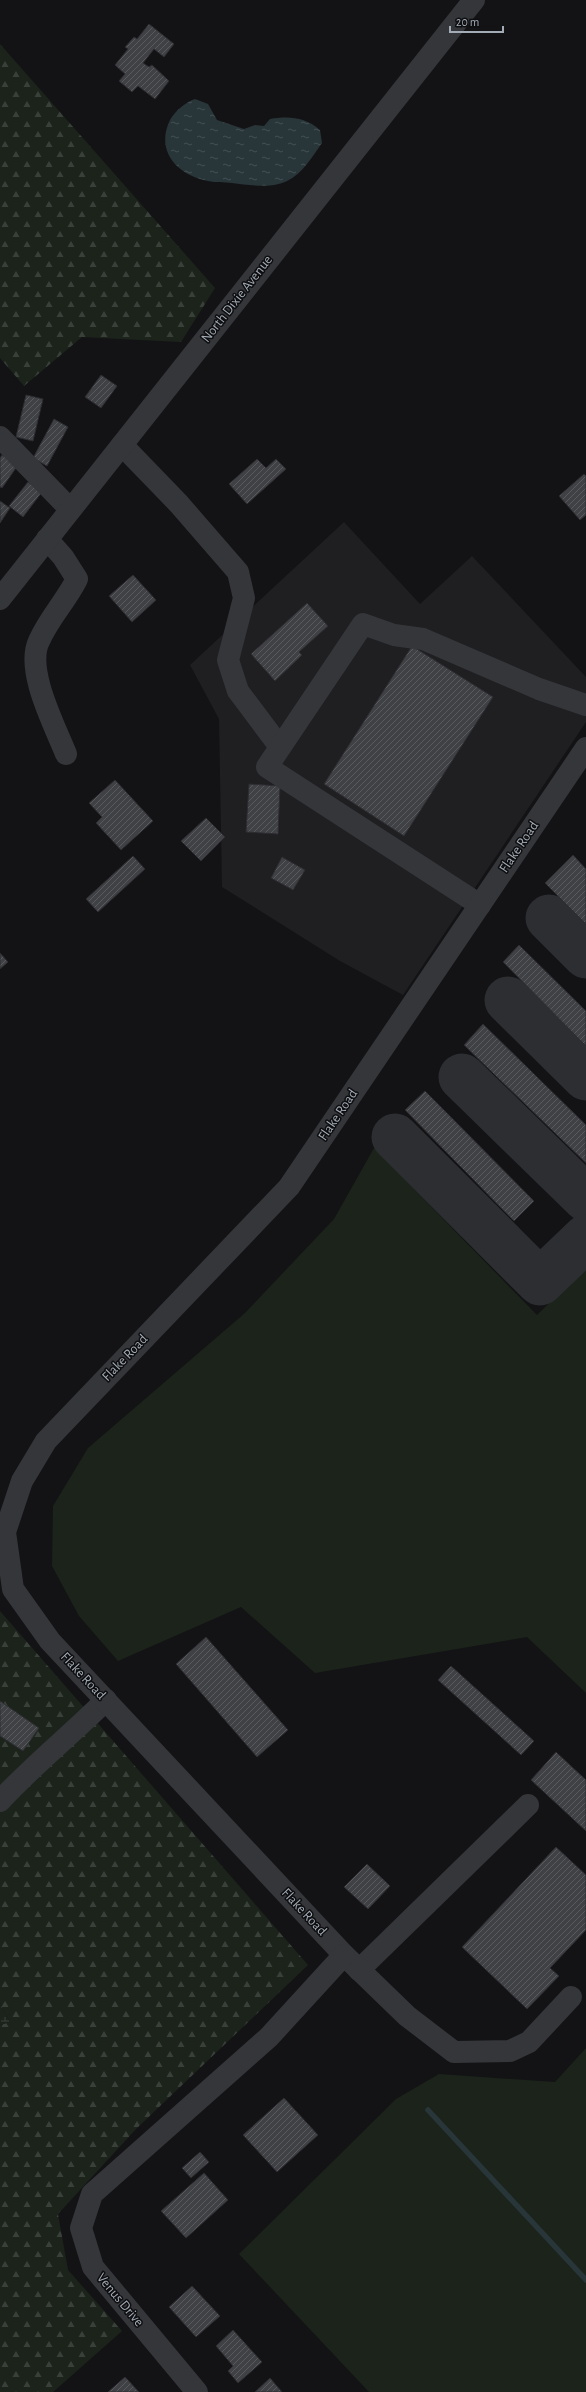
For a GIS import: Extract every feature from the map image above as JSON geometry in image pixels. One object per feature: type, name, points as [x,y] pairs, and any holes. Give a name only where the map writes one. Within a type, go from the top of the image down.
[{"type":"street","name":"North Dixie Avenue","points":[[2,592],[47,539],[122,445],[474,0]]},
{"type":"street","points":[[0,437],[70,509]]},
{"type":"street","points":[[122,445],[179,504],[238,572],[244,598],[228,660],[238,691],[280,747]]},
{"type":"street","points":[[47,539],[63,557],[77,579],[69,596],[53,614],[38,643],[34,669],[66,754]]},
{"type":"street","points":[[480,905],[267,767],[363,624],[394,635],[423,639],[539,689],[586,705]]},
{"type":"street","name":"Flake Road","points":[[571,1997],[529,2042],[510,2051],[454,2052],[407,2016],[352,1962],[50,1641],[13,1589],[5,1532],[22,1481],[46,1441],[289,1187],[586,748]]},
{"type":"street","points":[[0,1801],[44,1756],[71,1734],[106,1700]]},
{"type":"street","points":[[352,1962],[528,1805]]},
{"type":"street","name":"Venus Drive","points":[[197,2392],[93,2267],[81,2228],[92,2194],[352,1962]]},
{"type":"shaded area","points":[[344,522],[420,604],[472,556],[586,677],[586,722],[403,995],[340,961],[222,887],[219,719],[190,665]]},
{"type":"green space","points":[[0,44],[215,288],[181,342],[82,337],[24,386],[0,358]]},
{"type":"green space","points":[[374,1148],[537,1315],[586,1267],[586,1693],[527,1637],[315,1673],[241,1607],[118,1661],[79,1616],[52,1566],[53,1506],[88,1448],[245,1313],[334,1219]]},
{"type":"green space","points":[[0,1611],[308,1965],[136,2129],[58,2214],[68,2270],[122,2331],[53,2392],[0,2392],[0,2025],[10,2022],[0,2003]]},
{"type":"green space","points":[[0,2003],[10,2022],[0,2025]]},
{"type":"green space","points":[[586,2048],[586,2392],[369,2392],[239,2254],[396,2099],[439,2074],[555,2082]]},
{"type":"water","points":[[195,99],[208,104],[217,120],[244,129],[255,125],[264,126],[270,119],[296,118],[309,122],[320,130],[322,143],[298,174],[287,181],[274,185],[267,186],[211,182],[197,178],[178,167],[167,151],[165,142],[166,131],[172,117],[185,104]]},
{"type":"building","points":[[149,24],[174,44],[164,57],[154,49],[143,63],[149,67],[152,65],[169,81],[155,99],[138,86],[132,92],[119,81],[125,74],[115,65],[128,49],[125,47],[134,37],[137,39]]},
{"type":"building","points":[[101,375],[117,386],[101,408],[85,397]]},
{"type":"building","points":[[26,395],[43,399],[33,441],[16,437]]},
{"type":"building","points":[[54,419],[68,427],[47,466],[33,458]]},
{"type":"building","points":[[2,455],[18,465],[2,488],[0,487],[0,458]]},
{"type":"building","points":[[257,459],[266,468],[276,459],[286,469],[247,504],[229,484]]},
{"type":"building","points":[[584,474],[586,476],[586,515],[580,520],[559,496]]},
{"type":"building","points":[[28,482],[42,492],[23,517],[9,506]]},
{"type":"building","points":[[0,501],[10,508],[0,523]]},
{"type":"building","points":[[133,575],[156,600],[132,622],[109,596]]},
{"type":"building","points":[[307,603],[328,626],[299,652],[302,655],[275,681],[251,654]]},
{"type":"building","points":[[412,646],[493,697],[404,836],[324,784]]},
{"type":"building","points":[[115,780],[153,821],[121,850],[96,823],[102,817],[89,803]]},
{"type":"building","points":[[249,784],[280,786],[278,834],[246,832]]},
{"type":"building","points":[[206,818],[225,837],[201,861],[181,841]]},
{"type":"building","points":[[573,855],[586,869],[586,924],[545,883]]},
{"type":"building","points":[[133,856],[145,869],[98,912],[86,899]]},
{"type":"building","points":[[282,857],[305,870],[293,890],[271,878]]},
{"type":"building","points":[[519,945],[586,1011],[586,1046],[503,962]]},
{"type":"building","points":[[0,953],[8,962],[0,969]]},
{"type":"building","points":[[483,1024],[586,1125],[586,1163],[464,1045]]},
{"type":"building","points":[[425,1091],[534,1201],[514,1221],[405,1110]]},
{"type":"building","points":[[206,1637],[288,1730],[257,1757],[176,1664]]},
{"type":"building","points":[[451,1666],[534,1741],[521,1755],[438,1680]]},
{"type":"building","points":[[0,1701],[39,1728],[23,1751],[0,1736]]},
{"type":"building","points":[[556,1752],[586,1780],[586,1831],[531,1780]]},
{"type":"building","points":[[556,1847],[586,1875],[586,1930],[550,1968],[559,1976],[527,2009],[462,1947]]},
{"type":"building","points":[[367,1864],[390,1886],[368,1909],[344,1887]]},
{"type":"building","points":[[284,2098],[318,2135],[277,2172],[243,2135]]},
{"type":"building","points":[[200,2152],[209,2162],[191,2178],[182,2168]]},
{"type":"building","points":[[204,2173],[228,2200],[186,2238],[161,2211]]},
{"type":"building","points":[[192,2286],[220,2316],[196,2337],[169,2307]]},
{"type":"building","points":[[233,2330],[262,2362],[238,2383],[228,2371],[233,2366],[216,2346]]},
{"type":"building","points":[[125,2377],[139,2392],[108,2392]]},
{"type":"building","points":[[270,2378],[282,2392],[255,2392]]},
{"type":"waterway","points":[[428,2110],[586,2280]]},
{"type":"taxiway","points":[[549,918],[586,955]]},
{"type":"taxiway","points":[[508,1000],[586,1077]]},
{"type":"taxiway","points":[[462,1077],[586,1198]]},
{"type":"taxiway","points":[[395,1137],[540,1282],[586,1238]]}]
